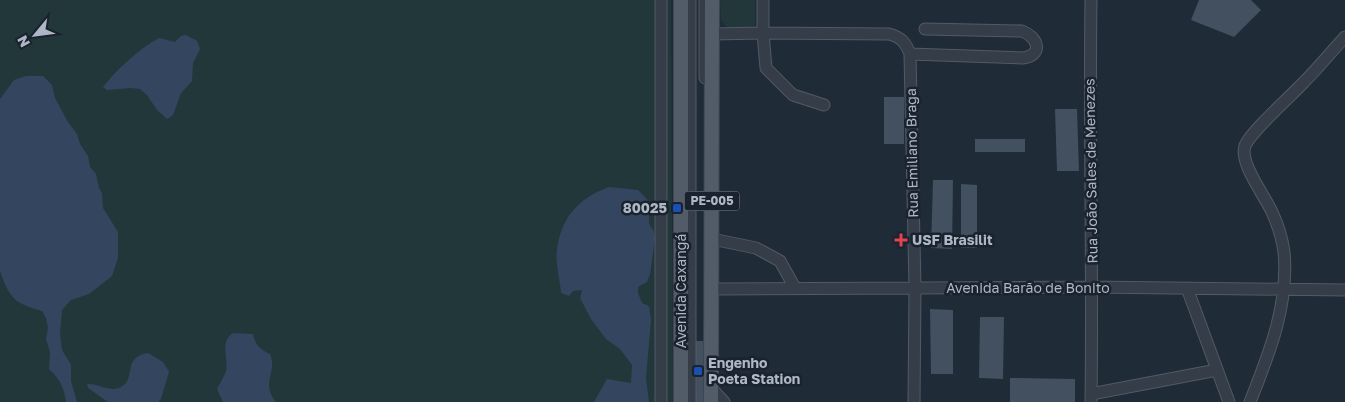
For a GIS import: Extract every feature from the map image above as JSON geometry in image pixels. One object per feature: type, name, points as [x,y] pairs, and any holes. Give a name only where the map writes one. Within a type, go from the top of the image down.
[{"type":"main road","name":"Avenida Caxangá","points":[[681,0],[681,402]]},
{"type":"main road","name":"PE-005","points":[[711,395],[712,0]]},
{"type":"street","points":[[660,0],[661,402]]},
{"type":"street","points":[[690,0],[690,402]]},
{"type":"street","points":[[705,0],[705,402]]},
{"type":"street","points":[[763,0],[766,68],[793,95],[824,105]]},
{"type":"street","name":"Rua João Sales de Menezes","points":[[1091,0],[1091,398]]},
{"type":"street","points":[[712,34],[889,34],[903,41],[907,45],[910,54],[1023,58],[1034,54],[1036,48],[1034,39],[1030,34],[1022,31],[925,29]]},
{"type":"street","points":[[1250,402],[1272,346],[1279,320],[1283,290],[1284,253],[1281,233],[1248,166],[1244,153],[1245,146],[1252,135],[1305,82],[1345,37]]},
{"type":"street","name":"Rua Emiliano Braga","points":[[910,54],[914,402]]},
{"type":"street","points":[[712,239],[756,248],[780,261],[795,288]]},
{"type":"street","name":"Avenida Barão de Bonito","points":[[711,288],[1092,287],[1345,290]]},
{"type":"street","points":[[1187,288],[1228,402]]},
{"type":"street","points":[[1091,398],[1217,370]]},
{"type":"street","points":[[711,395],[724,402]]},
{"type":"green space","points":[[0,0],[671,0],[673,402],[0,402]]},
{"type":"green space","points":[[720,0],[755,0],[755,28],[727,28],[721,20]]},
{"type":"water","points":[[186,35],[197,41],[200,49],[193,63],[192,81],[181,93],[173,115],[167,119],[140,89],[107,90],[103,87],[129,60],[151,43],[159,38],[175,42],[181,36]]},
{"type":"water","points":[[26,76],[43,76],[52,85],[55,98],[77,134],[80,144],[88,156],[90,167],[96,174],[102,193],[103,208],[118,232],[118,258],[112,276],[89,294],[71,300],[62,310],[60,334],[62,350],[71,365],[71,381],[77,402],[66,402],[61,384],[49,369],[50,352],[46,339],[48,328],[42,311],[25,305],[14,298],[10,294],[0,271],[0,99],[14,80]]},
{"type":"water","points":[[609,187],[638,190],[647,199],[649,224],[655,238],[650,274],[647,282],[638,287],[642,303],[649,306],[651,320],[646,378],[649,402],[594,402],[607,379],[631,383],[632,365],[620,349],[606,339],[591,319],[580,298],[582,290],[573,291],[569,296],[561,293],[557,255],[559,238],[567,218],[580,203]]},
{"type":"water","points":[[233,333],[253,334],[258,346],[270,354],[272,366],[269,389],[276,402],[223,402],[217,389],[227,366],[226,341]]},
{"type":"water","points":[[148,353],[163,362],[169,372],[161,399],[158,402],[108,402],[88,388],[87,384],[113,389],[121,387],[128,379],[135,359]]},
{"type":"building","points":[[1199,0],[1251,0],[1261,10],[1234,37],[1191,20]]},
{"type":"building","points":[[884,97],[904,97],[904,144],[884,144]]},
{"type":"building","points":[[1055,109],[1077,109],[1079,171],[1057,171]]},
{"type":"building","points":[[975,139],[1025,139],[1025,152],[975,152]]},
{"type":"building","points":[[933,180],[953,180],[952,249],[931,248]]},
{"type":"building","points":[[961,184],[977,185],[977,248],[961,248]]},
{"type":"building","points":[[930,309],[953,310],[953,374],[931,374]]},
{"type":"building","points":[[980,317],[1004,317],[1003,379],[979,378]]},
{"type":"building","name":"Engenho Poeta Station","points":[[691,341],[704,341],[704,402],[691,402]]},
{"type":"building","points":[[1010,378],[1075,379],[1075,402],[1010,402]]},
{"type":"place","name":"80025","points":[[677,208]]},
{"type":"place","name":"USF Brasilit","points":[[901,240]]},
{"type":"place","name":"Engenho Poeta Station","points":[[698,371]]}]
